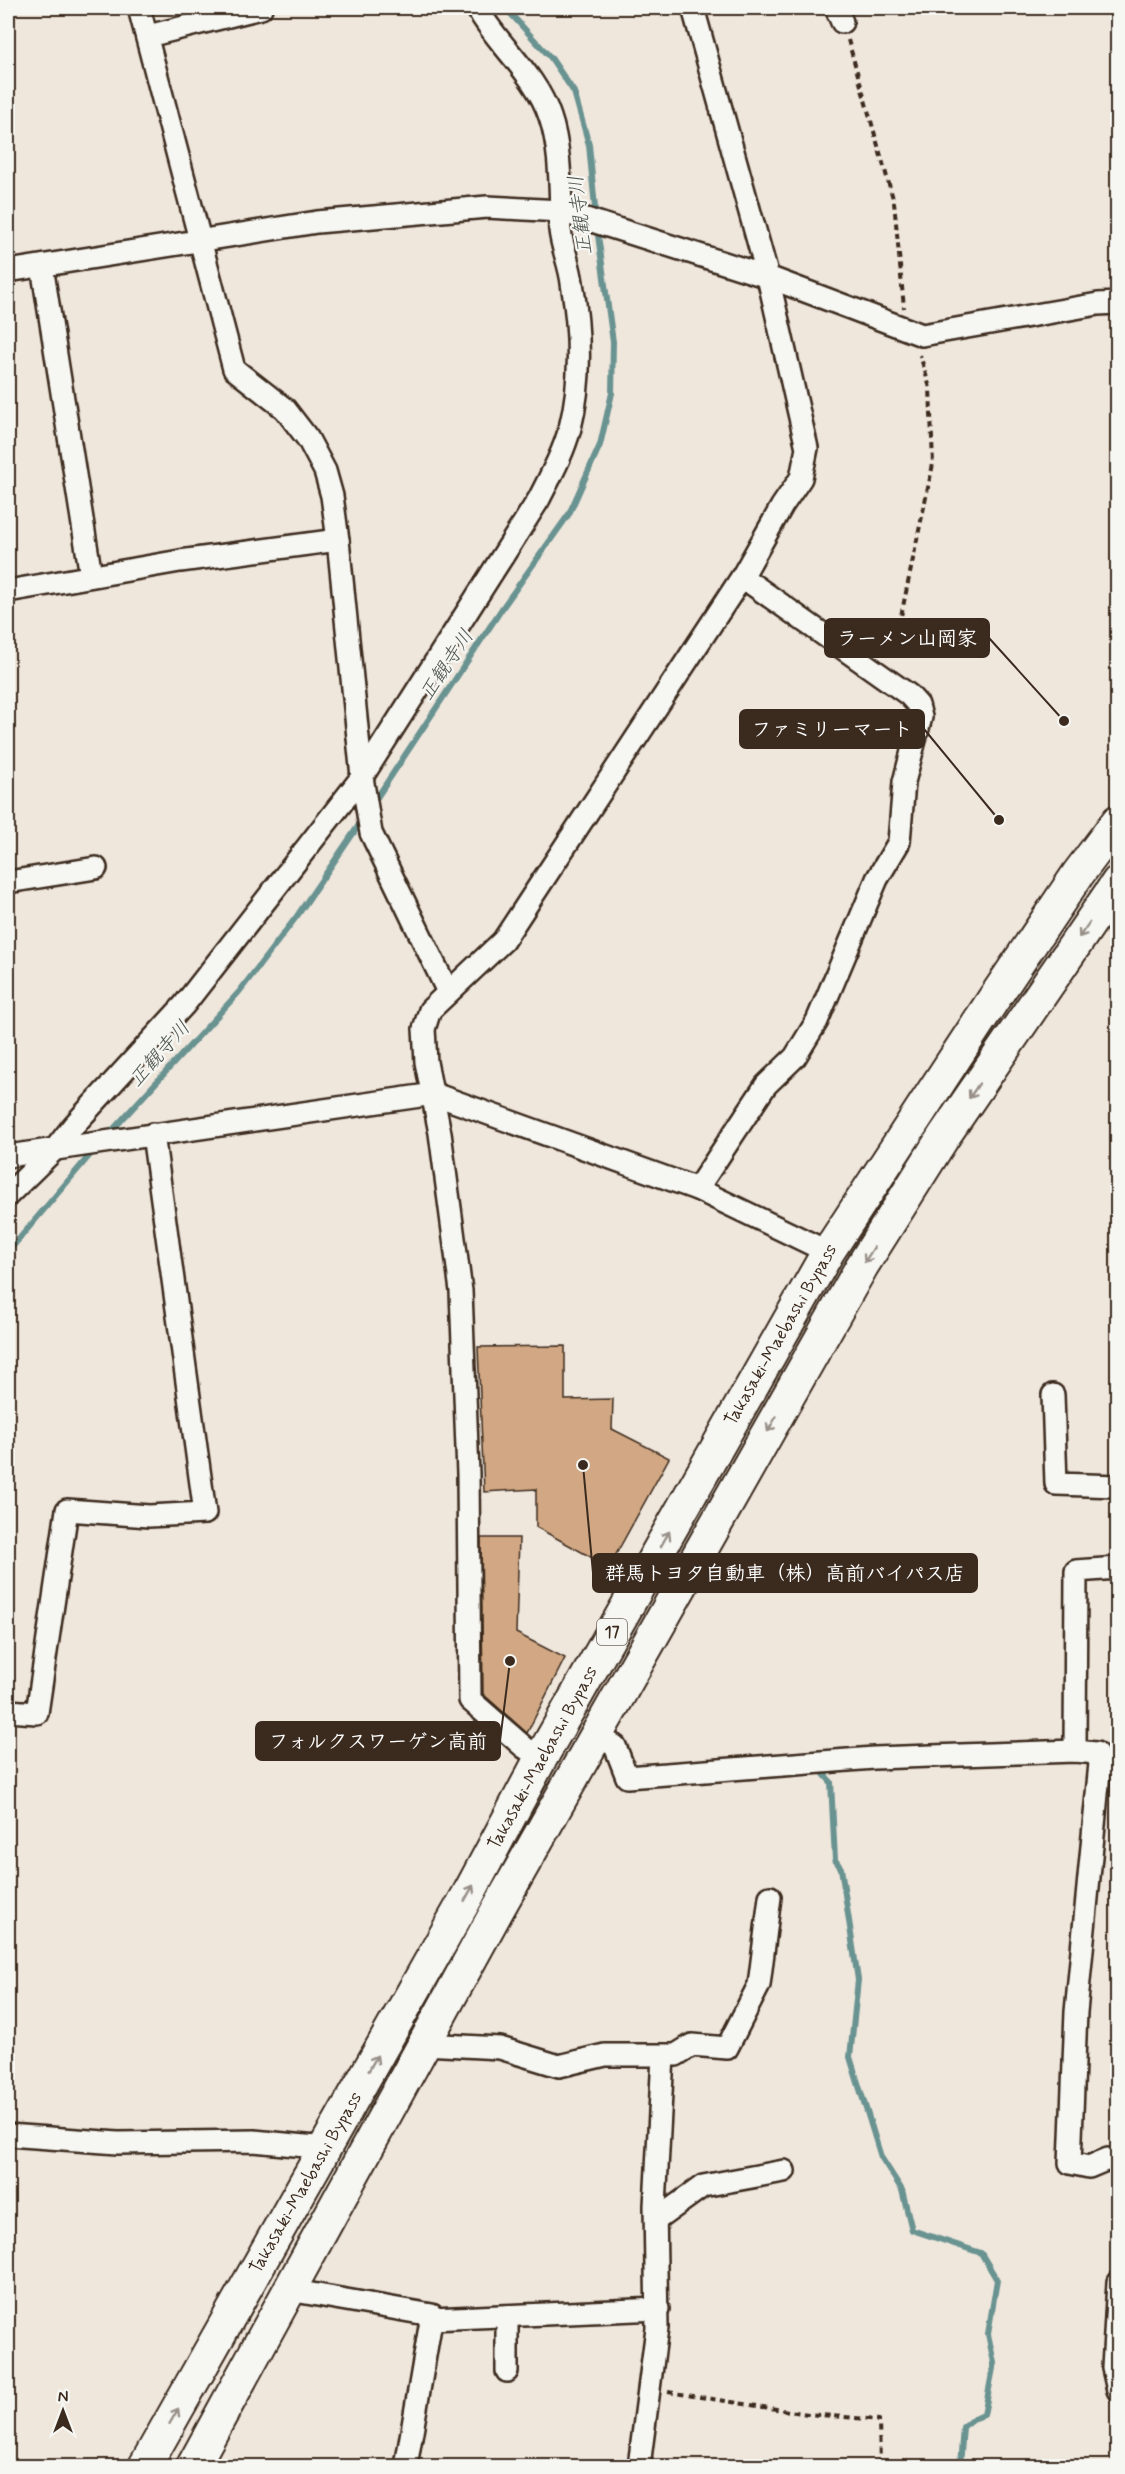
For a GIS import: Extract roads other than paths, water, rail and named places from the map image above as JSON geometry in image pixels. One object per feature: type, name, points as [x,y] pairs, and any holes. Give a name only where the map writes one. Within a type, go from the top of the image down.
[{"type":"highway","name":"Takasaki-Maebashi Bypass","points":[[145,2466],[469,1893],[541,1758],[828,1252],[993,1000],[1078,874],[1118,821]]},
{"type":"highway","name":"Takasaki-Maebashi Bypass","points":[[193,2466],[596,1735],[862,1266],[944,1136],[1118,882]]},
{"type":"street","points":[[139,8],[234,369],[285,409],[308,438],[325,471],[332,496],[338,540],[371,833],[448,992]]},
{"type":"street","points":[[148,36],[261,8]]},
{"type":"street","points":[[8,1195],[56,1149],[74,1125],[184,1005],[363,777],[539,499],[557,464],[570,429],[576,391],[578,324],[572,281],[559,229],[561,211],[558,154],[550,117],[534,83],[487,27],[477,8]]},
{"type":"street","points":[[541,1758],[524,1747],[470,1700],[468,1474],[461,1291],[434,1094],[426,1062],[424,1029],[430,1010],[503,941],[742,577],[782,506],[801,478],[807,448],[768,277],[693,8]]},
{"type":"street","points":[[8,272],[318,222],[487,207],[561,211],[768,277],[922,334],[1098,304],[1118,303]]},
{"type":"street","points":[[42,266],[91,576]]},
{"type":"street","points":[[8,591],[91,576],[338,540]]},
{"type":"street","points":[[697,1189],[766,1085],[795,1057],[817,1021],[877,879],[899,842],[904,782],[921,717],[918,705],[909,695],[742,577]]},
{"type":"street","points":[[8,882],[96,868]]},
{"type":"street","points":[[8,1184],[10,1175],[8,1156],[434,1094],[697,1189],[828,1252]]},
{"type":"street","points":[[8,1711],[37,1713],[67,1510],[149,1516],[205,1513],[153,1134]]},
{"type":"street","points":[[1053,1395],[1056,1484],[1118,1486]]},
{"type":"street","points":[[1074,1751],[1076,1571],[1118,1568]]},
{"type":"street","points":[[596,1735],[615,1746],[627,1777],[874,1758],[1074,1751],[1096,1753],[1100,1764],[1077,2012],[1070,2163],[1089,2167],[1108,2159],[1118,2163]]},
{"type":"street","points":[[424,2044],[500,2048],[559,2066],[605,2055],[676,2055],[693,2045],[727,2048],[759,1985],[770,1897]]},
{"type":"street","points":[[639,2466],[658,2309],[656,2220],[663,2056]]},
{"type":"street","points":[[8,2135],[118,2143],[254,2141],[326,2148]]},
{"type":"street","points":[[656,2220],[704,2187],[784,2171]]},
{"type":"street","points":[[1118,2282],[1113,2368],[1118,2390]]},
{"type":"street","points":[[289,2290],[432,2315],[406,2466]]},
{"type":"street","points":[[431,2319],[658,2309]]},
{"type":"street","points":[[507,2316],[507,2371]]},
{"type":"waterway","name":"正観寺川","points":[[507,8],[551,58],[574,92],[589,145],[596,218]]},
{"type":"waterway","name":"正観寺川","points":[[372,805],[503,607],[569,514],[600,445],[612,393],[613,342],[597,228]]},
{"type":"waterway","name":"正観寺川","points":[[108,1135],[239,992],[297,916],[363,819]]},
{"type":"waterway","name":"正観寺川","points":[[8,1252],[95,1149]]},
{"type":"waterway","points":[[820,1770],[831,1782],[835,1860],[841,1868],[858,1980],[850,2057],[881,2157],[902,2190],[912,2230],[981,2253],[997,2280],[988,2334],[994,2363],[984,2415],[973,2419],[963,2427],[960,2466]]},
{"type":"place","name":"ラーメン山岡家","points":[[1064,721]]},
{"type":"place","name":"ファミリーマート","points":[[999,820]]},
{"type":"place","name":"群馬トヨタ自動車（株）高前バイパス店","points":[[583,1465]]},
{"type":"place","name":"フォルクスワーゲン高前","points":[[510,1661]]}]
